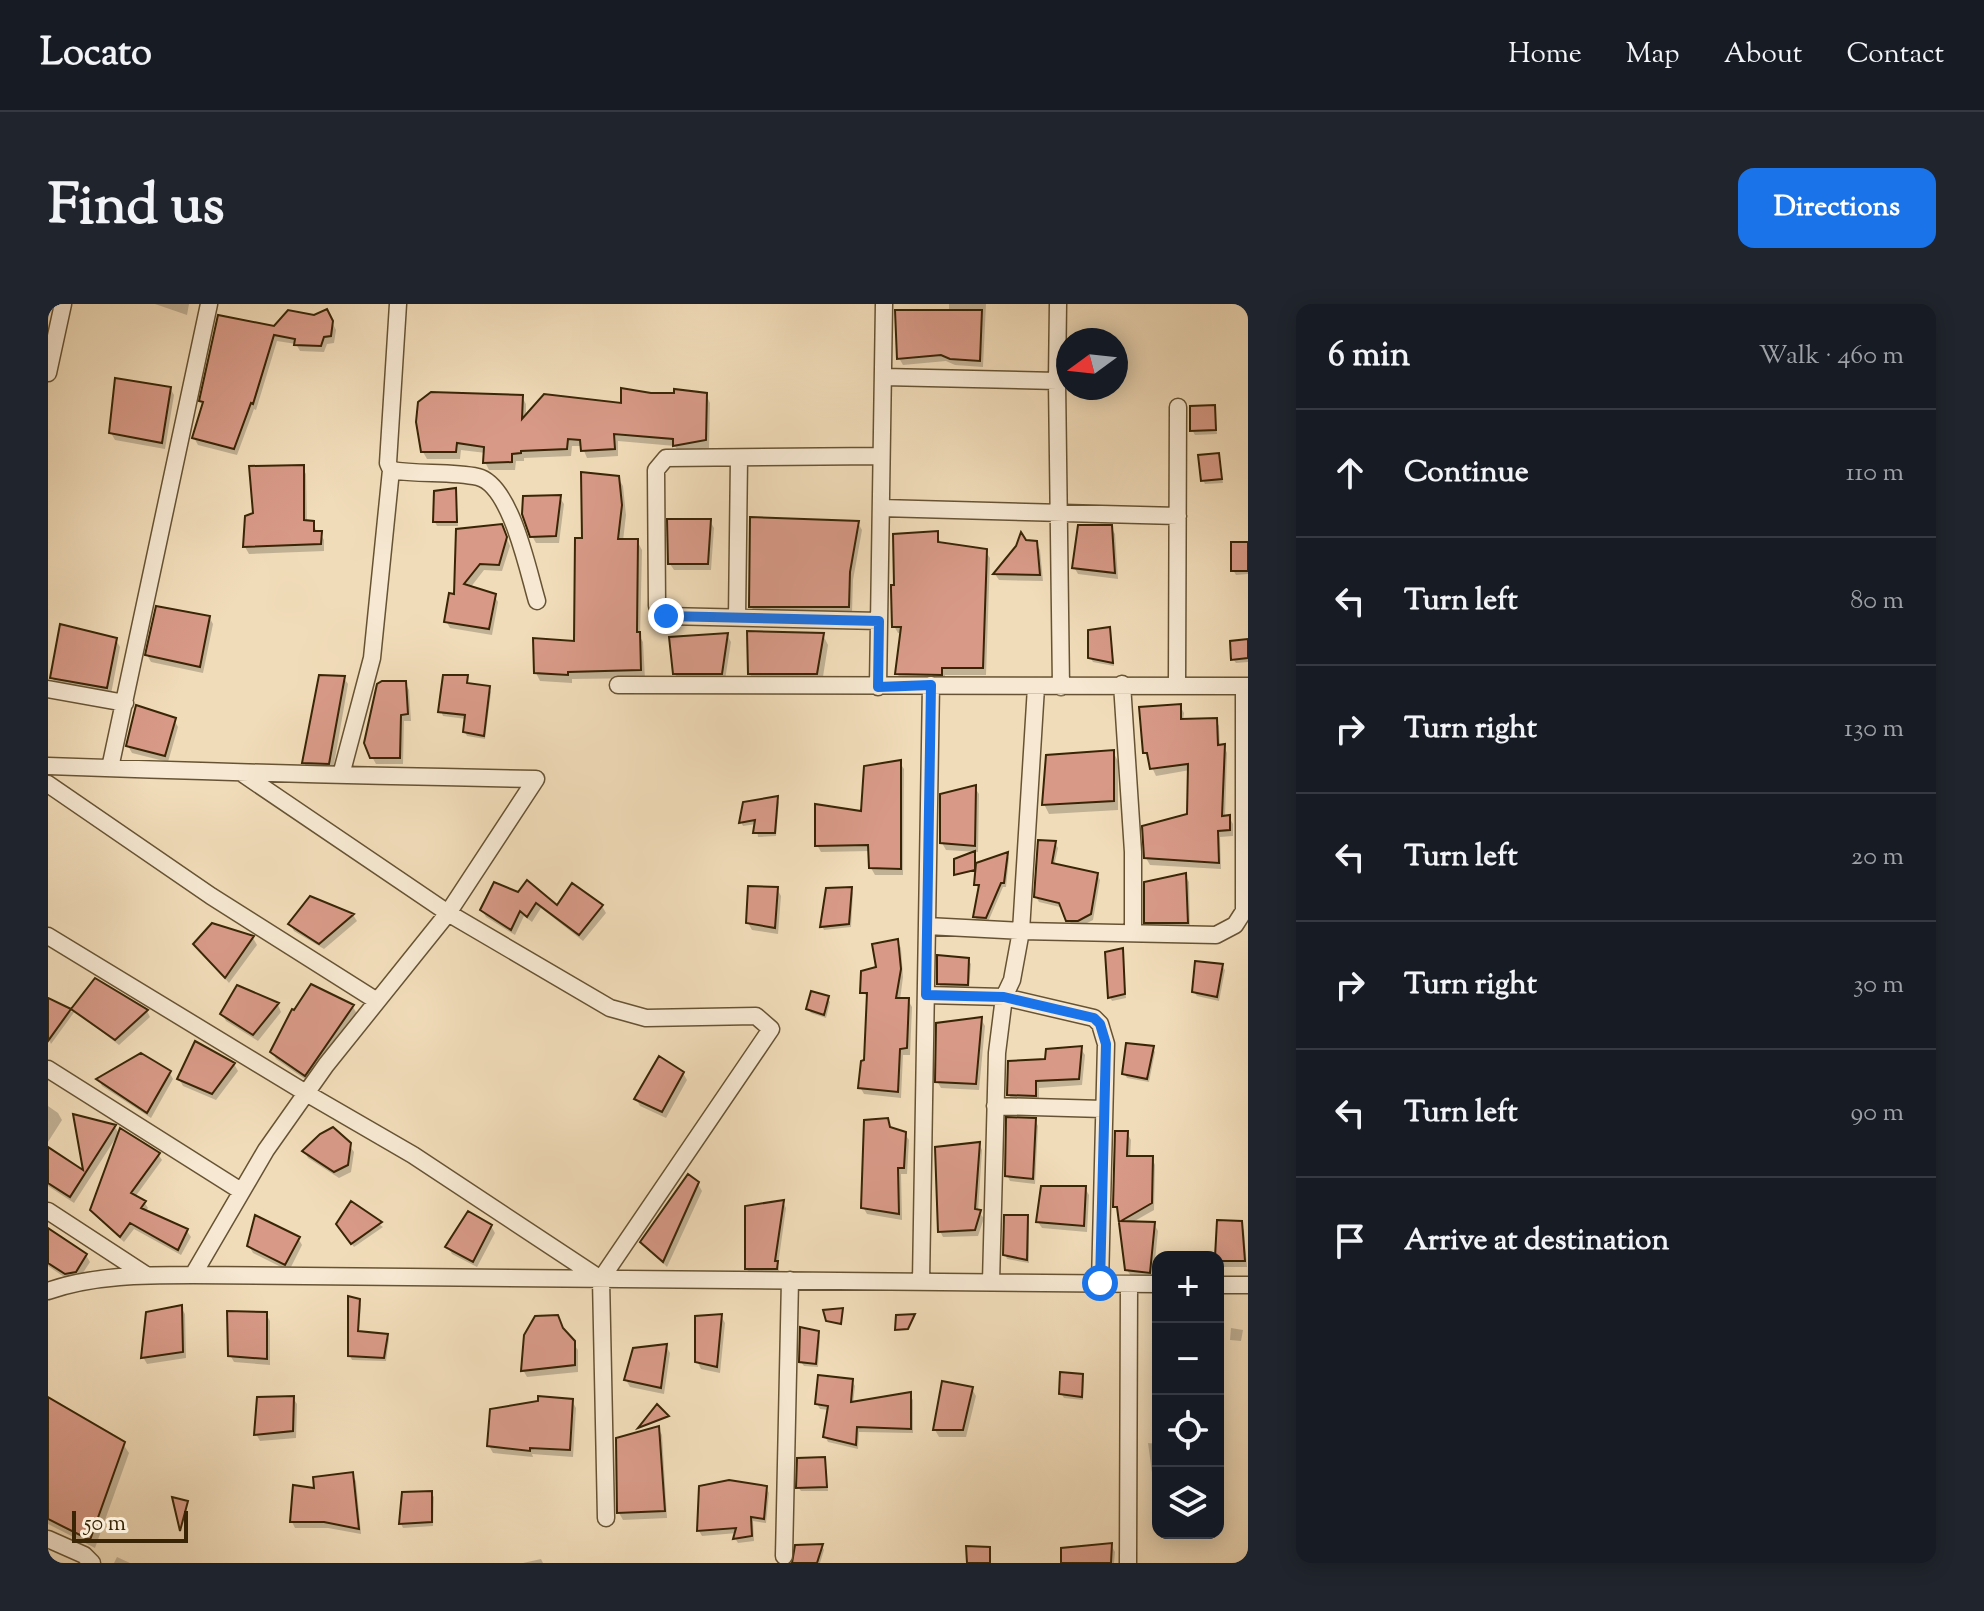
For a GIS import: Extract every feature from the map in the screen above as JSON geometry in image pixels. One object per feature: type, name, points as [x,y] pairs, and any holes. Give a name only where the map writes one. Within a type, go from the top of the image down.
[{"type":"street","points":[[48,373],[63,304]]},
{"type":"street","points":[[110,768],[209,304]]},
{"type":"street","points":[[341,775],[372,658],[391,470],[388,463],[398,304]]},
{"type":"street","points":[[878,687],[884,304]]},
{"type":"street","points":[[1058,304],[1058,328]]},
{"type":"street","points":[[884,377],[1056,381]]},
{"type":"street","points":[[1057,400],[1061,687]]},
{"type":"street","points":[[1177,685],[1178,407]]},
{"type":"street","points":[[879,621],[666,616],[660,612],[657,606],[656,470],[666,458],[881,456]]},
{"type":"street","points":[[737,618],[739,458]]},
{"type":"street","points":[[391,470],[480,478],[497,489],[512,519],[537,601]]},
{"type":"street","points":[[881,508],[1178,516]]},
{"type":"street","points":[[1122,684],[1133,852],[1133,933]]},
{"type":"street","points":[[618,685],[1246,686],[1244,911],[1235,925],[1216,935],[927,926]]},
{"type":"street","points":[[921,1282],[931,685]]},
{"type":"street","points":[[991,1282],[997,1053],[1004,997],[1012,980],[1021,931],[1036,687]]},
{"type":"street","points":[[48,689],[125,703]]},
{"type":"street","points":[[48,766],[161,768],[243,774],[536,779],[448,913],[306,1093],[241,1191],[193,1275]]},
{"type":"street","points":[[243,774],[448,913],[610,1008],[646,1018],[756,1016],[771,1029],[601,1279],[606,1518]]},
{"type":"street","points":[[48,784],[211,896],[377,1001]]},
{"type":"street","points":[[48,936],[413,1155],[601,1279]]},
{"type":"street","points":[[926,995],[1004,997],[1094,1018],[1100,1024],[1106,1044],[1100,1283]]},
{"type":"street","points":[[48,1069],[241,1191]]},
{"type":"street","points":[[995,1106],[1103,1109]]},
{"type":"street","points":[[48,1211],[146,1275]]},
{"type":"street","points":[[48,1291],[70,1283],[146,1275],[1152,1284]]},
{"type":"street","points":[[784,1556],[790,1280]]},
{"type":"street","points":[[1128,1563],[1129,1284]]},
{"type":"street","points":[[1224,1285],[1248,1285]]},
{"type":"street","points":[[48,1539],[84,1555],[92,1563]]},
{"type":"building","points":[[327,309],[333,321],[331,336],[324,337],[321,346],[294,345],[295,339],[274,335],[253,404],[234,449],[192,438],[203,402],[199,401],[218,315],[274,326],[288,310],[314,315]]},
{"type":"building","points":[[895,310],[982,310],[980,361],[950,359],[941,355],[897,359]]},
{"type":"building","points":[[115,378],[171,387],[162,443],[109,433]]},
{"type":"building","points":[[621,388],[651,393],[674,393],[674,389],[707,393],[706,440],[673,446],[673,439],[614,434],[615,449],[581,451],[580,440],[568,439],[567,449],[521,451],[512,454],[512,462],[483,463],[484,447],[457,443],[456,452],[421,452],[416,422],[418,402],[431,392],[523,395],[522,419],[544,394],[621,403]]},
{"type":"building","points":[[1215,405],[1216,430],[1190,431],[1190,406]]},
{"type":"building","points":[[1219,453],[1222,479],[1201,481],[1198,455]]},
{"type":"building","points":[[304,465],[304,520],[314,521],[314,531],[322,531],[321,544],[243,547],[245,516],[253,513],[249,466]]},
{"type":"building","points":[[581,472],[619,476],[622,505],[618,539],[638,539],[637,632],[640,632],[641,670],[568,672],[568,675],[534,673],[533,638],[574,641],[575,538],[582,538]]},
{"type":"building","points":[[456,488],[457,522],[433,522],[434,491]]},
{"type":"building","points":[[561,495],[556,536],[530,537],[522,514],[523,496]]},
{"type":"building","points":[[750,517],[859,521],[850,572],[849,607],[749,607]]},
{"type":"building","points":[[667,519],[711,519],[708,564],[668,564]]},
{"type":"building","points":[[502,524],[507,537],[499,565],[480,564],[464,584],[496,594],[489,629],[444,622],[449,593],[454,594],[456,529]]},
{"type":"building","points":[[1078,525],[1112,525],[1115,573],[1072,568]]},
{"type":"building","points":[[938,531],[938,542],[987,549],[983,668],[942,668],[942,675],[895,674],[901,627],[892,627],[893,534]]},
{"type":"building","points":[[1021,532],[1026,540],[1037,541],[1040,575],[993,574],[1016,546]]},
{"type":"building","points":[[1231,542],[1248,542],[1248,571],[1231,571]]},
{"type":"building","points":[[156,606],[210,616],[200,667],[145,655]]},
{"type":"building","points":[[60,624],[117,638],[107,688],[50,678]]},
{"type":"building","points":[[1110,627],[1113,663],[1088,658],[1088,630]]},
{"type":"building","points":[[747,631],[824,633],[817,674],[748,674]]},
{"type":"building","points":[[728,633],[722,674],[673,674],[669,637]]},
{"type":"building","points":[[1248,639],[1248,658],[1231,660],[1230,641]]},
{"type":"building","points":[[319,675],[345,676],[329,764],[302,763]]},
{"type":"building","points":[[443,675],[468,675],[467,683],[490,686],[484,736],[463,732],[465,715],[438,712]]},
{"type":"building","points":[[382,681],[406,681],[408,714],[401,715],[400,758],[370,758],[364,743],[377,684]]},
{"type":"building","points":[[1181,704],[1181,719],[1217,718],[1218,745],[1225,744],[1222,816],[1230,815],[1230,830],[1218,831],[1219,863],[1144,858],[1142,826],[1187,814],[1188,764],[1150,769],[1147,753],[1143,753],[1139,707]]},
{"type":"building","points":[[136,705],[176,718],[165,756],[126,746]]},
{"type":"building","points":[[1114,750],[1114,801],[1042,805],[1046,755]]},
{"type":"building","points":[[901,760],[901,869],[869,868],[868,845],[815,846],[815,804],[861,811],[864,766]]},
{"type":"building","points":[[976,785],[975,846],[940,843],[940,794]]},
{"type":"building","points":[[778,796],[775,833],[753,833],[755,820],[739,823],[743,802]]},
{"type":"building","points":[[1038,840],[1056,841],[1052,863],[1098,873],[1091,914],[1078,921],[1066,921],[1059,903],[1034,897]]},
{"type":"building","points":[[975,851],[975,870],[954,875],[954,859]]},
{"type":"building","points":[[1008,852],[1004,883],[1001,883],[986,918],[973,917],[979,885],[974,885],[976,863]]},
{"type":"building","points":[[1186,873],[1188,923],[1144,923],[1144,882]]},
{"type":"building","points":[[527,880],[557,905],[572,883],[603,905],[579,935],[536,903],[527,917],[520,911],[511,930],[480,910],[494,882],[518,892]]},
{"type":"building","points":[[748,886],[778,887],[775,928],[746,923]]},
{"type":"building","points":[[852,887],[849,924],[820,927],[826,888]]},
{"type":"building","points":[[310,896],[354,914],[319,944],[288,924]]},
{"type":"building","points":[[212,923],[254,936],[225,978],[193,944]]},
{"type":"building","points":[[898,939],[901,969],[896,998],[909,998],[907,1048],[900,1049],[898,1092],[858,1088],[861,1061],[864,1060],[867,993],[860,993],[861,971],[876,967],[872,944]]},
{"type":"building","points":[[1123,948],[1125,994],[1108,998],[1105,952]]},
{"type":"building","points":[[937,955],[969,958],[968,985],[937,984]]},
{"type":"building","points":[[1195,961],[1223,964],[1217,997],[1192,992]]},
{"type":"building","points":[[95,978],[148,1010],[115,1040],[71,1009]]},
{"type":"building","points":[[311,984],[354,1005],[305,1076],[270,1052],[292,1009]]},
{"type":"building","points":[[237,985],[279,1003],[253,1035],[220,1014]]},
{"type":"building","points":[[811,991],[829,996],[824,1015],[806,1009]]},
{"type":"building","points":[[48,998],[71,1009],[48,1041]]},
{"type":"building","points":[[982,1017],[976,1084],[935,1082],[936,1023]]},
{"type":"building","points":[[195,1041],[235,1063],[212,1094],[177,1079]]},
{"type":"building","points":[[1126,1043],[1154,1046],[1147,1079],[1122,1074]]},
{"type":"building","points":[[1082,1046],[1079,1079],[1036,1081],[1036,1096],[1007,1095],[1008,1061],[1045,1059],[1046,1049]]},
{"type":"building","points":[[141,1053],[171,1071],[147,1113],[96,1079]]},
{"type":"building","points":[[659,1056],[684,1072],[662,1112],[634,1099]]},
{"type":"building","points":[[73,1114],[116,1125],[70,1197],[48,1183],[48,1147],[83,1170]]},
{"type":"building","points":[[1006,1117],[1036,1118],[1033,1179],[1005,1176]]},
{"type":"building","points":[[888,1118],[890,1127],[906,1132],[904,1168],[898,1168],[899,1214],[861,1208],[864,1120]]},
{"type":"building","points":[[333,1127],[351,1143],[348,1165],[334,1172],[302,1151],[320,1134]]},
{"type":"building","points":[[120,1128],[160,1153],[131,1193],[146,1201],[141,1208],[188,1229],[178,1250],[130,1223],[120,1237],[90,1210]]},
{"type":"building","points":[[1115,1131],[1128,1131],[1127,1156],[1153,1156],[1152,1203],[1121,1221],[1155,1222],[1150,1273],[1125,1270],[1117,1207],[1113,1207]]},
{"type":"building","points":[[980,1142],[975,1209],[981,1210],[975,1230],[938,1232],[935,1147]]},
{"type":"building","points":[[688,1174],[699,1182],[663,1262],[640,1242]]},
{"type":"building","points":[[1041,1186],[1086,1186],[1084,1226],[1036,1222]]},
{"type":"building","points":[[784,1200],[775,1261],[778,1261],[777,1269],[745,1269],[745,1206]]},
{"type":"building","points":[[351,1201],[382,1222],[351,1244],[336,1224]]},
{"type":"building","points":[[468,1211],[492,1225],[473,1262],[445,1247]]},
{"type":"building","points":[[255,1215],[300,1237],[285,1265],[247,1246]]},
{"type":"building","points":[[1004,1215],[1028,1215],[1027,1260],[1003,1255]]},
{"type":"building","points":[[1217,1220],[1242,1221],[1245,1261],[1224,1261],[1224,1251],[1215,1251]]},
{"type":"building","points":[[48,1228],[87,1254],[76,1272],[65,1274],[48,1263]]},
{"type":"building","points":[[348,1296],[360,1299],[358,1331],[388,1334],[384,1358],[348,1356]]},
{"type":"building","points":[[182,1305],[183,1352],[141,1358],[146,1312]]},
{"type":"building","points":[[843,1308],[841,1324],[826,1321],[823,1310]]},
{"type":"building","points":[[227,1311],[267,1312],[267,1359],[228,1356]]},
{"type":"building","points":[[722,1314],[717,1367],[695,1362],[695,1316]]},
{"type":"building","points":[[915,1314],[908,1329],[895,1330],[896,1315]]},
{"type":"building","points":[[558,1315],[563,1328],[575,1341],[575,1365],[521,1371],[524,1335],[535,1316]]},
{"type":"building","points":[[800,1327],[819,1331],[816,1364],[799,1362]]},
{"type":"building","points":[[667,1344],[661,1388],[624,1380],[633,1348]]},
{"type":"building","points":[[1060,1372],[1083,1374],[1082,1397],[1059,1394]]},
{"type":"building","points":[[818,1375],[853,1379],[851,1402],[911,1392],[911,1429],[857,1427],[856,1445],[823,1437],[828,1406],[815,1404]]},
{"type":"building","points":[[942,1381],[973,1387],[963,1430],[933,1430]]},
{"type":"building","points":[[294,1396],[293,1431],[254,1435],[257,1397]]},
{"type":"building","points":[[538,1396],[573,1399],[570,1450],[530,1448],[530,1451],[487,1446],[490,1409],[538,1401]]},
{"type":"building","points":[[48,1397],[125,1442],[90,1540],[48,1519]]},
{"type":"building","points":[[657,1404],[669,1416],[638,1428]]},
{"type":"building","points":[[659,1426],[665,1511],[617,1513],[616,1438]]},
{"type":"building","points":[[825,1457],[827,1487],[796,1488],[797,1458]]},
{"type":"building","points":[[353,1472],[359,1529],[324,1522],[290,1522],[293,1485],[314,1488],[313,1477]]},
{"type":"building","points":[[729,1480],[767,1486],[764,1519],[751,1517],[752,1536],[733,1539],[736,1528],[697,1531],[699,1486]]},
{"type":"building","points":[[432,1491],[432,1522],[399,1524],[402,1492]]},
{"type":"building","points":[[172,1497],[188,1501],[180,1531]]},
{"type":"building","points":[[1112,1543],[1111,1563],[1061,1563],[1061,1548]]},
{"type":"building","points":[[823,1544],[817,1563],[792,1563],[795,1545]]},
{"type":"building","points":[[966,1546],[990,1547],[990,1563],[967,1563]]},
{"type":"route","points":[[666,616],[879,621],[878,687],[931,685],[926,995],[1004,997],[1094,1018],[1100,1024],[1106,1044],[1100,1283]]}]
